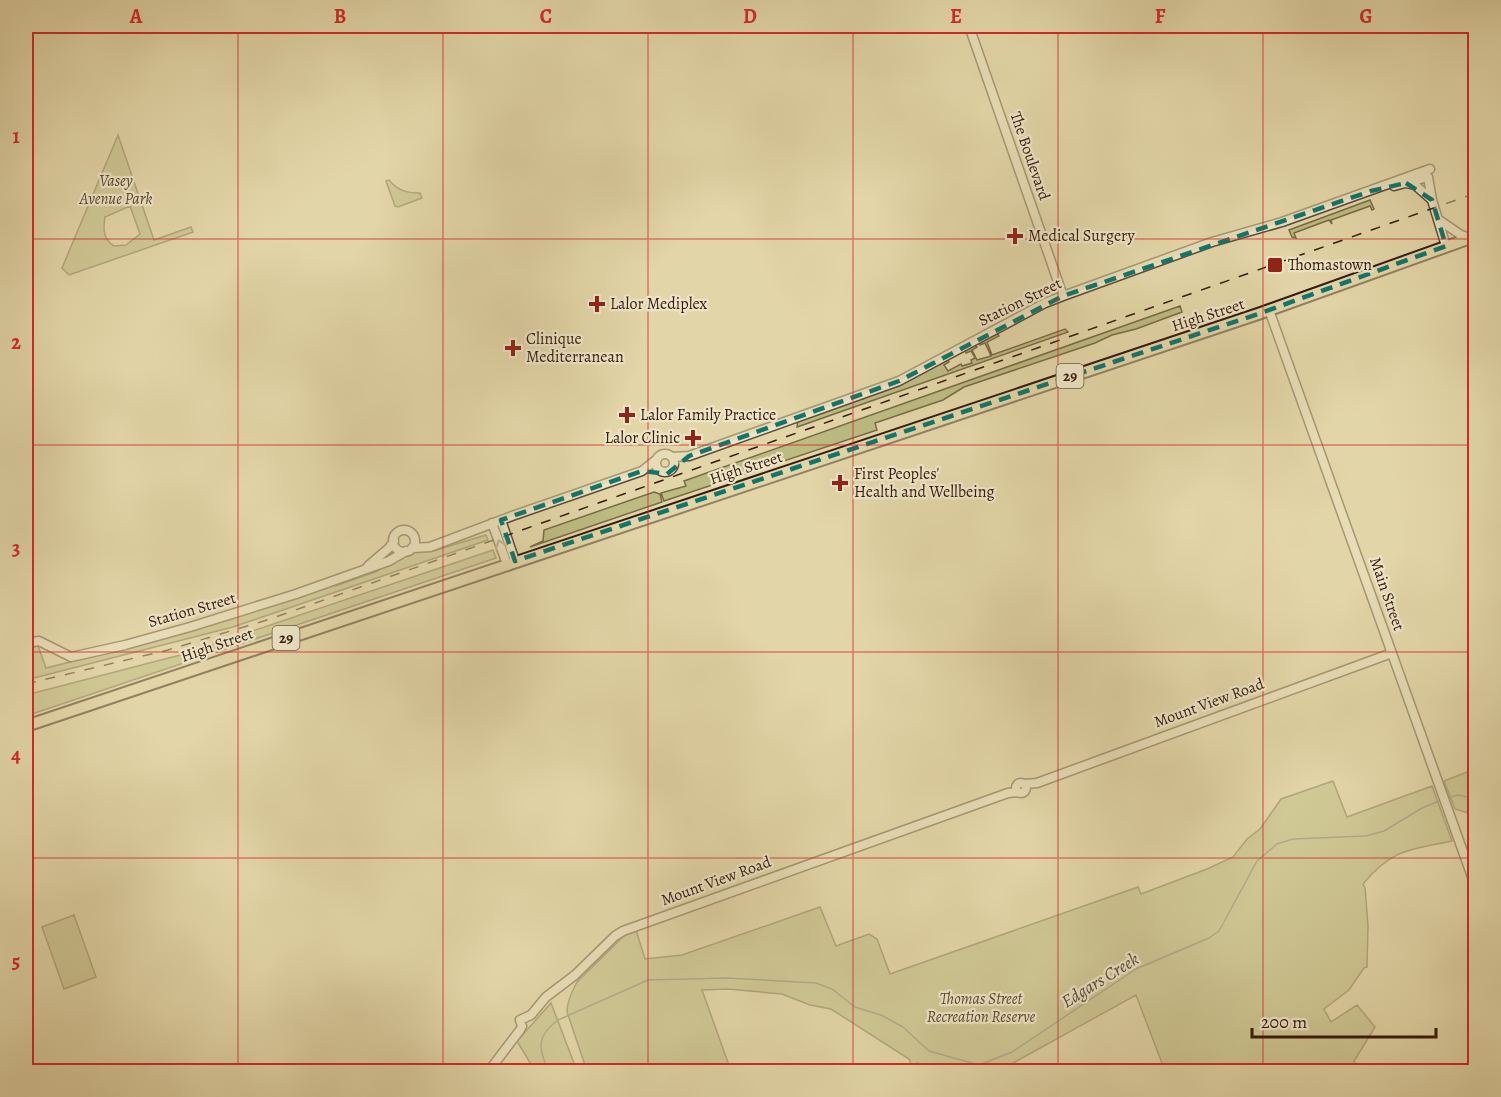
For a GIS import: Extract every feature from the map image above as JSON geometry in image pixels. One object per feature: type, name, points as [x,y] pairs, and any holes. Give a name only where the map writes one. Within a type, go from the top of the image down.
[{"type":"main road","name":"High Street","points":[[26,726],[1269,310],[1473,237]]},
{"type":"street","name":"The Boulevard","points":[[969,26],[1063,296]]},
{"type":"street","name":"Station Street","points":[[1371,191],[1406,183],[1429,173]]},
{"type":"street","name":"Station Street","points":[[672,467],[689,456],[899,381],[1045,303],[1063,296],[1201,246],[1282,222],[1371,191],[1411,174],[1429,173]]},
{"type":"street","points":[[1429,173],[1432,200],[1446,246]]},
{"type":"street","points":[[1406,183],[1415,185],[1432,200]]},
{"type":"street","points":[[1438,220],[1461,235],[1473,237]]},
{"type":"street","name":"Main Street","points":[[1269,310],[1476,888]]},
{"type":"street","points":[[665,454],[672,457],[674,462],[667,471],[660,470],[657,459],[665,454]]},
{"type":"street","name":"Station Street","points":[[672,457],[689,456]]},
{"type":"street","name":"Station Street","points":[[642,471],[657,459]]},
{"type":"street","name":"Station Street","points":[[26,643],[39,641],[67,656],[75,657],[190,627],[296,594],[389,561],[409,550],[430,547],[642,471],[660,470]]},
{"type":"street","points":[[496,522],[511,562]]},
{"type":"street","points":[[403,530],[411,532],[415,543],[409,550],[399,550],[394,541],[398,532],[403,530]]},
{"type":"street","points":[[414,537],[423,542],[438,543]]},
{"type":"street","name":"Station Street","points":[[366,569],[394,541]]},
{"type":"street","name":"Mount View Road","points":[[488,1071],[520,1030],[522,1026],[520,1020],[531,1015],[546,997],[623,931],[1392,653]]},
{"type":"highlighted area","points":[[1406,183],[1432,200],[1446,246],[1258,314],[515,561],[501,520],[642,471],[667,474],[689,456],[899,381],[1063,296],[1371,191]]},
{"type":"green space","name":"Vasey Avenue Park","points":[[118,135],[154,240],[191,227],[193,232],[69,275],[62,268]],"holes":[[[130,206],[140,234],[126,245],[114,246],[105,233],[105,217]]]},
{"type":"green space","points":[[389,180],[403,191],[420,193],[422,198],[398,207],[395,206],[386,181]]},
{"type":"green space","points":[[1370,200],[1374,209],[1372,210],[1370,206],[1331,220],[1332,224],[1329,220],[1294,233],[1296,238],[1292,237],[1289,230]]},
{"type":"green space","points":[[1180,306],[1182,312],[964,387],[943,400],[875,423],[877,430],[664,501],[661,493],[686,486],[684,481]]},
{"type":"green space","points":[[1065,329],[1068,332],[797,427],[798,421],[948,360],[949,362],[944,365],[948,371],[961,364],[962,366],[972,363],[971,360],[975,358],[971,351],[966,353],[965,350],[975,345],[977,347],[972,350],[977,360],[991,356],[985,343],[980,345],[980,342],[997,333],[999,336],[987,342],[992,355]]},
{"type":"green space","points":[[654,492],[660,494],[662,502],[530,547],[543,541],[544,530]]},
{"type":"green space","points":[[486,535],[488,540],[233,627],[26,680],[26,649],[38,646],[46,668],[178,635],[378,571],[377,568],[414,552],[432,549],[433,551]]},
{"type":"green space","points":[[493,550],[496,558],[29,715],[26,695],[184,654]]},
{"type":"green space","points":[[1475,769],[1475,815],[1455,809],[1444,781]]},
{"type":"green space","name":"Thomas Street Recreation Reserve","points":[[1333,781],[1347,817],[1432,786],[1452,841],[1413,849],[1393,857],[1373,872],[1363,884],[1368,926],[1367,967],[1349,990],[1324,1009],[1331,1022],[1357,1005],[1375,1027],[1354,1061],[1359,1071],[1165,1071],[1136,995],[997,1072],[945,1071],[917,1063],[920,1071],[914,1071],[909,1059],[831,1009],[810,1005],[782,994],[728,989],[702,990],[731,1071],[587,1071],[567,1012],[570,996],[577,982],[625,935],[636,930],[645,959],[682,955],[820,907],[836,946],[869,934],[877,939],[890,974],[1138,887],[1141,894],[1207,869],[1233,857],[1247,839],[1260,829],[1281,799]]},
{"type":"green space","points":[[74,915],[96,977],[64,989],[42,927]]},
{"type":"green space","points":[[551,1003],[577,1071],[535,1071],[517,1041]]},
{"type":"waterway","name":"Edgars Creek","points":[[1447,798],[1458,795],[1476,799]]},
{"type":"waterway","name":"Edgars Creek","points":[[549,1072],[541,1050],[541,1043],[546,1032],[558,1020],[648,980],[727,978],[816,983],[832,989],[855,1007],[881,1015],[903,1027],[929,1051],[979,1065],[1012,1052],[1136,969],[1209,938],[1219,931],[1257,861],[1277,844],[1293,839],[1366,836],[1384,831],[1422,808],[1439,801]]},
{"type":"railway","points":[[26,684],[168,650],[270,619],[1476,193]]},
{"type":"place","name":"Medical Surgery","points":[[1015,236]]},
{"type":"place","name":"Thomastown","points":[[1275,265]]},
{"type":"place","name":"Lalor Mediplex","points":[[597,304]]},
{"type":"place","name":"Clinique Mediterranean","points":[[513,348]]},
{"type":"place","name":"Lalor Family Practice","points":[[627,415]]},
{"type":"place","name":"Lalor Clinic","points":[[693,438]]},
{"type":"place","name":"First Peoples' Health and Wellbeing","points":[[840,483]]}]
